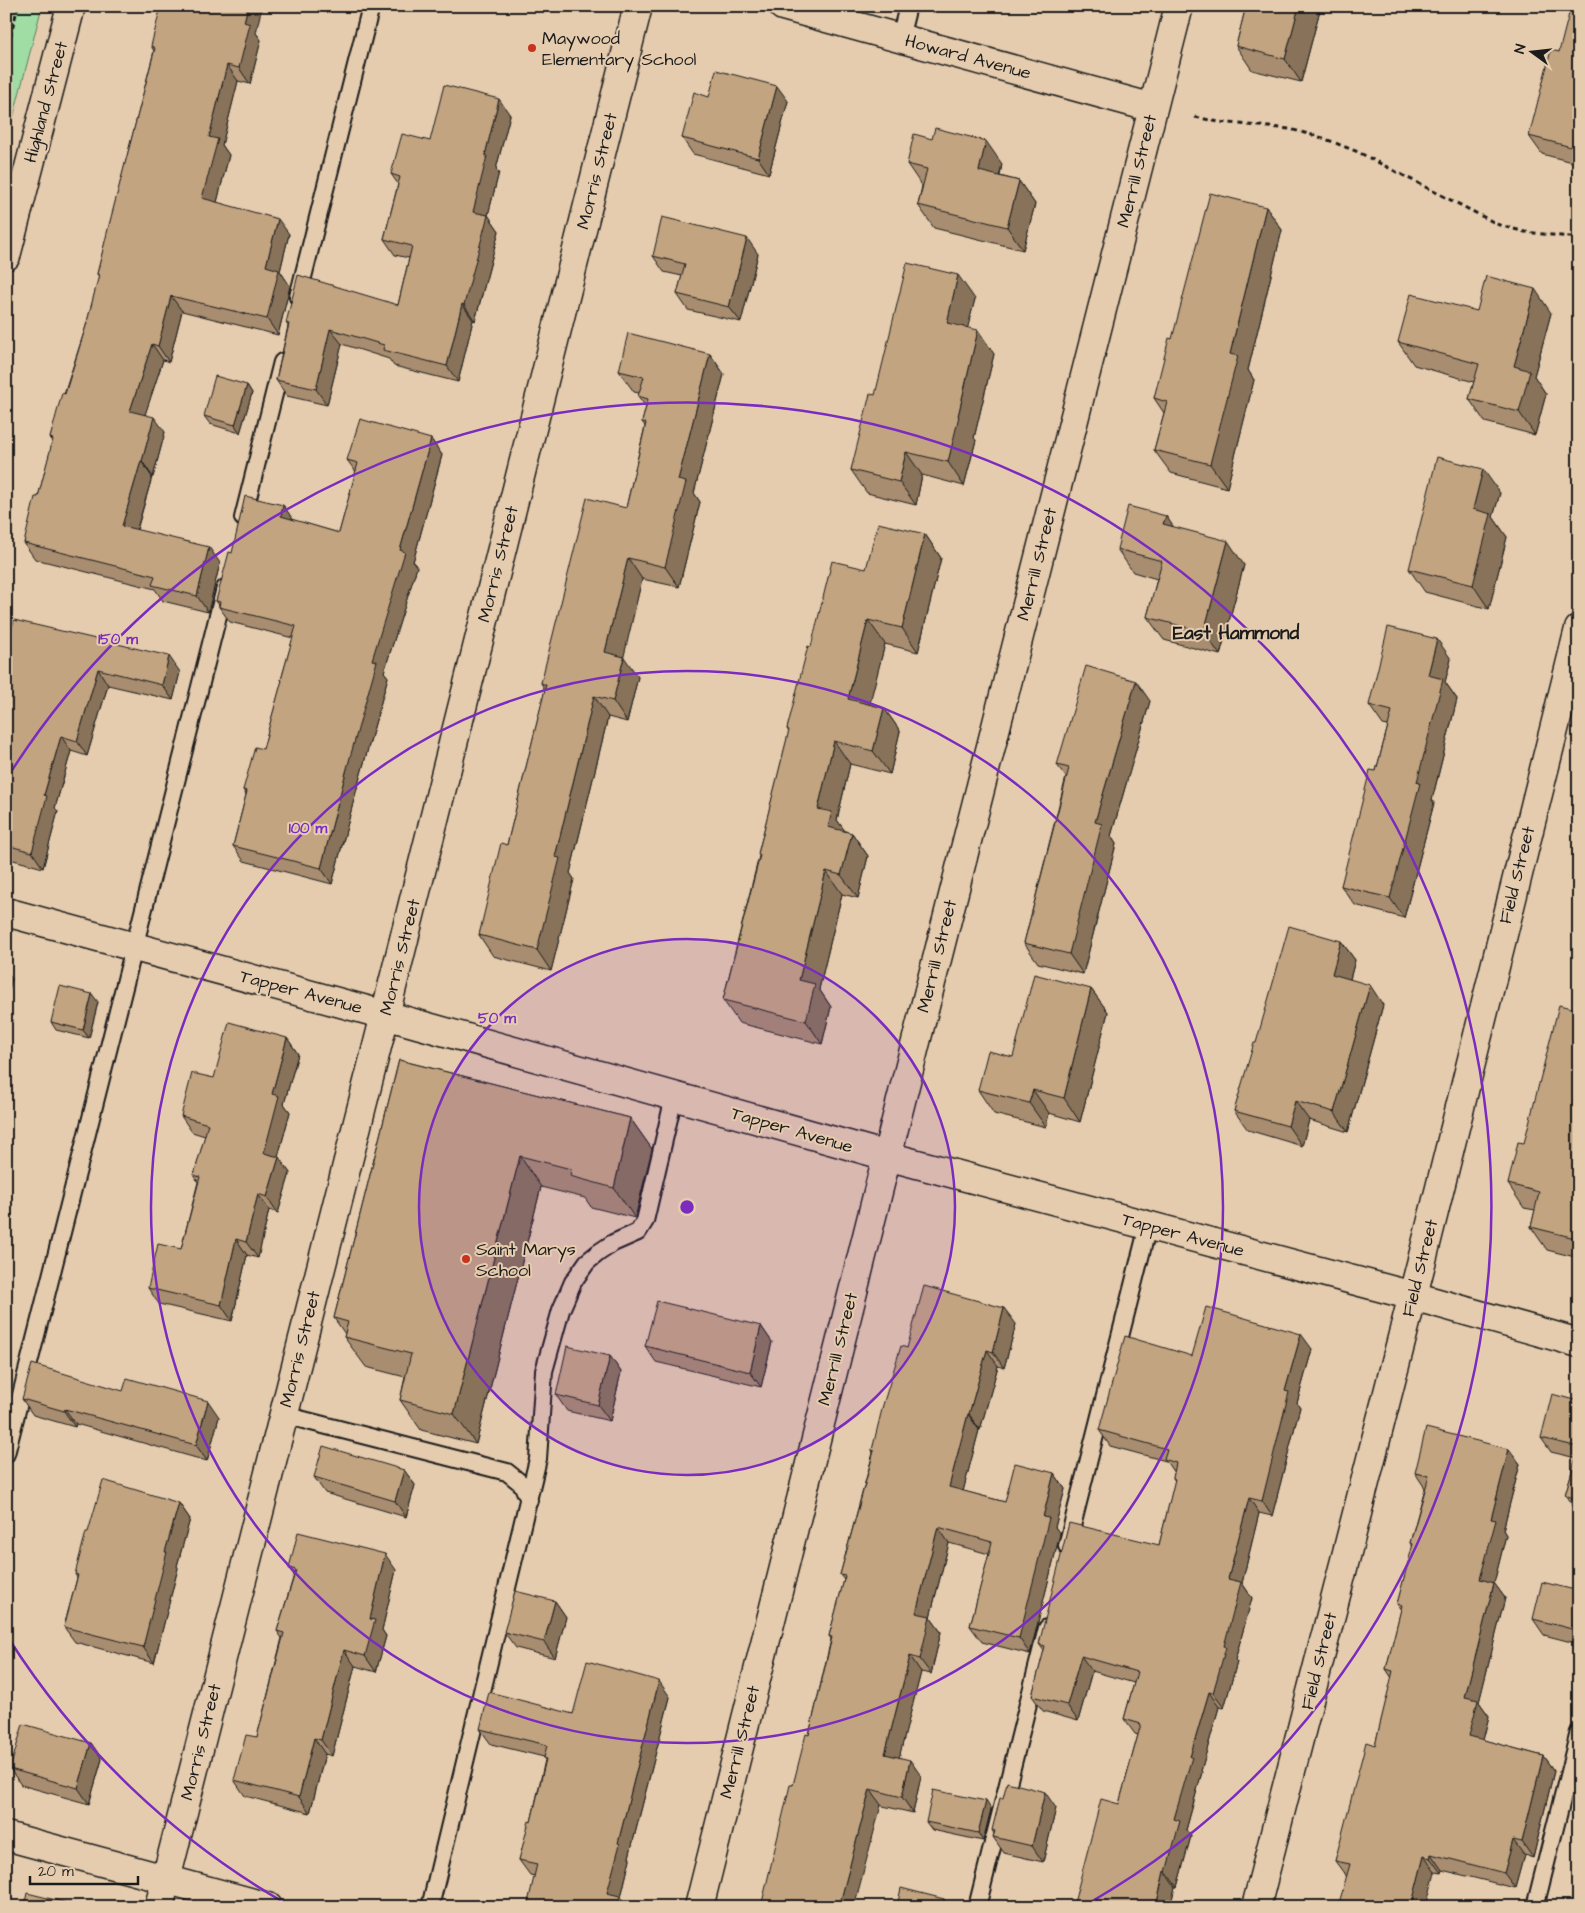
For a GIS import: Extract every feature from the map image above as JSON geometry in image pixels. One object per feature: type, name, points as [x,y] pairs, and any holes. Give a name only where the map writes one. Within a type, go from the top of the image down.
[{"type":"street","name":"Highland Street","points":[[6,256],[71,6]]},
{"type":"street","name":"Morris Street","points":[[159,1907],[638,6]]},
{"type":"street","name":"Howard Avenue","points":[[783,6],[1153,108]]},
{"type":"street","name":"Merrill Street","points":[[699,1907],[886,1156],[1179,6]]},
{"type":"street","name":"Field Street","points":[[1256,1907],[1413,1296],[1579,629]]},
{"type":"street","name":"Tapper Avenue","points":[[6,912],[385,1015],[886,1156],[1413,1296],[1579,1343]]},
{"type":"street","points":[[6,1836],[268,1907]]},
{"type":"lane","points":[[293,317],[371,6]]},
{"type":"lane","points":[[900,38],[908,6]]},
{"type":"lane","points":[[240,530],[286,346]]},
{"type":"lane","points":[[6,1454],[230,569]]},
{"type":"lane","points":[[430,1907],[538,1459],[544,1371],[561,1310],[573,1282],[587,1262],[598,1252],[613,1243],[638,1232],[645,1222],[674,1097]]},
{"type":"lane","points":[[1063,1562],[1148,1226]]},
{"type":"lane","points":[[284,1415],[507,1472],[522,1484],[528,1500]]},
{"type":"lane","points":[[977,1907],[1051,1609]]},
{"type":"lane","points":[[1535,1907],[1579,1732]]},
{"type":"path","points":[[6,54],[18,6]]},
{"type":"path","points":[[1195,117],[1218,122],[1290,129],[1323,138],[1358,152],[1499,225],[1525,232],[1579,238]]},
{"type":"green space","points":[[6,6],[42,6],[6,145]]},
{"type":"building","points":[[161,6],[248,6],[244,22],[250,24],[239,68],[227,65],[209,137],[218,139],[202,198],[278,219],[266,266],[279,270],[267,319],[171,296],[158,346],[152,344],[130,411],[154,417],[122,526],[209,547],[197,596],[152,585],[155,576],[24,543],[35,497],[38,497],[53,439],[50,438],[62,393],[65,394],[86,326],[108,229],[155,48],[151,46]]},
{"type":"building","points":[[1246,6],[1299,6],[1285,59],[1236,46]]},
{"type":"building","points":[[1571,6],[1579,6],[1579,149],[1529,136],[1551,50],[1559,52]]},
{"type":"building","points":[[716,70],[777,86],[758,158],[682,138],[694,92],[709,97]]},
{"type":"building","points":[[444,85],[499,99],[473,212],[488,215],[464,305],[462,304],[447,366],[383,350],[384,345],[330,329],[316,389],[276,380],[289,324],[286,323],[298,275],[398,305],[412,246],[384,239],[400,177],[391,174],[402,134],[430,141]]},
{"type":"building","points":[[935,128],[986,141],[979,171],[1019,181],[1007,227],[918,205],[927,169],[907,164],[914,134],[932,139]]},
{"type":"building","points":[[1210,193],[1266,207],[1230,354],[1238,356],[1210,464],[1154,450],[1167,402],[1154,398],[1169,338],[1172,339]]},
{"type":"building","points":[[662,217],[747,238],[729,307],[677,294],[685,264],[653,256]]},
{"type":"building","points":[[907,263],[958,275],[947,323],[978,330],[948,462],[906,452],[899,482],[851,470],[870,394],[875,395]]},
{"type":"building","points":[[1486,276],[1535,289],[1514,366],[1530,371],[1519,412],[1469,399],[1479,364],[1398,342],[1411,294],[1477,311]]},
{"type":"building","points":[[628,333],[710,354],[678,480],[686,482],[665,567],[628,558],[605,652],[624,657],[613,701],[594,696],[555,857],[560,858],[537,950],[479,935],[501,843],[507,845],[546,685],[541,683],[587,498],[626,508],[646,423],[642,422],[648,399],[638,396],[644,377],[619,371]]},
{"type":"building","points":[[215,376],[247,385],[235,425],[204,416]]},
{"type":"building","points":[[360,419],[431,439],[400,550],[405,552],[372,660],[377,661],[321,868],[233,846],[247,791],[243,790],[255,747],[263,749],[296,626],[219,607],[220,602],[216,601],[229,552],[232,553],[245,496],[283,505],[281,516],[339,533],[358,463],[347,460]]},
{"type":"building","points":[[1437,457],[1483,469],[1473,509],[1491,514],[1473,585],[1409,569]]},
{"type":"building","points":[[1128,506],[1166,516],[1163,524],[1228,541],[1204,632],[1147,617],[1162,561],[1117,549]]},
{"type":"building","points":[[878,523],[925,534],[902,628],[868,620],[848,699],[884,708],[873,751],[834,741],[818,809],[832,812],[828,827],[852,833],[841,875],[826,871],[799,980],[815,984],[806,1021],[723,1000],[760,855],[758,854],[789,730],[787,729],[808,646],[811,647],[832,561],[866,569]]},
{"type":"building","points":[[14,620],[169,656],[162,685],[98,669],[77,741],[61,736],[44,795],[47,796],[32,852],[6,845],[6,652]]},
{"type":"building","points":[[1388,627],[1437,639],[1428,675],[1443,679],[1417,782],[1420,783],[1390,898],[1341,886],[1370,770],[1376,771],[1392,711],[1369,705]]},
{"type":"building","points":[[1086,666],[1136,681],[1095,822],[1102,824],[1069,954],[1024,943],[1069,768],[1057,765]]},
{"type":"building","points":[[1289,926],[1341,941],[1332,974],[1370,985],[1334,1112],[1295,1101],[1288,1126],[1234,1111],[1254,1043],[1256,1043]]},
{"type":"building","points":[[1034,974],[1091,989],[1064,1098],[1033,1090],[1029,1103],[978,1090],[988,1051],[1013,1057]]},
{"type":"building","points":[[60,986],[92,994],[83,1030],[51,1022]]},
{"type":"building","points":[[1559,1005],[1579,1010],[1579,1239],[1531,1227],[1539,1192],[1508,1184],[1518,1142],[1524,1143]]},
{"type":"building","points":[[229,1022],[287,1038],[272,1094],[279,1096],[264,1153],[279,1157],[267,1197],[258,1194],[246,1242],[236,1239],[221,1305],[148,1288],[158,1244],[181,1249],[200,1177],[194,1175],[208,1124],[181,1116],[192,1073],[214,1078]]},
{"type":"building","points":[[399,1060],[630,1118],[614,1188],[570,1176],[571,1169],[520,1156],[454,1414],[400,1400],[411,1354],[344,1337],[348,1322],[334,1318]]},
{"type":"building","points":[[924,1286],[1004,1308],[993,1352],[987,1350],[949,1487],[1005,1502],[1015,1463],[1054,1473],[1043,1517],[1049,1518],[1019,1638],[970,1626],[992,1542],[938,1527],[916,1613],[930,1616],[920,1659],[910,1656],[885,1754],[910,1760],[902,1797],[870,1789],[839,1907],[761,1907],[790,1785],[793,1785],[806,1734],[809,1735],[832,1637],[829,1636],[845,1576],[840,1575],[874,1451],[872,1450],[883,1405],[901,1346],[907,1348]]},
{"type":"building","points":[[657,1301],[761,1326],[750,1372],[645,1346]]},
{"type":"building","points":[[1206,1307],[1301,1334],[1285,1391],[1289,1392],[1262,1501],[1249,1498],[1228,1579],[1241,1582],[1213,1693],[1209,1692],[1190,1757],[1192,1757],[1174,1819],[1180,1821],[1166,1872],[1164,1871],[1156,1907],[1073,1907],[1101,1799],[1119,1804],[1141,1724],[1124,1719],[1137,1672],[1081,1656],[1067,1705],[1032,1696],[1045,1646],[1039,1644],[1069,1523],[1159,1545],[1175,1479],[1173,1478],[1176,1463],[1164,1459],[1167,1449],[1099,1430],[1125,1336],[1192,1356]]},
{"type":"building","points":[[567,1346],[610,1356],[598,1405],[556,1395]]},
{"type":"building","points":[[32,1364],[123,1391],[127,1378],[208,1401],[196,1445],[22,1399]]},
{"type":"building","points":[[1576,1392],[1579,1393],[1579,1447],[1541,1438],[1552,1394],[1574,1400]]},
{"type":"building","points":[[1426,1428],[1509,1449],[1491,1519],[1496,1520],[1480,1579],[1494,1583],[1465,1697],[1478,1700],[1469,1736],[1543,1756],[1522,1842],[1513,1840],[1504,1873],[1431,1854],[1430,1858],[1424,1856],[1411,1907],[1338,1907],[1350,1864],[1335,1861],[1366,1742],[1375,1745],[1393,1671],[1386,1669],[1402,1605],[1397,1604],[1413,1544],[1410,1543],[1429,1476],[1415,1473]]},
{"type":"building","points":[[323,1446],[404,1470],[395,1501],[314,1477]]},
{"type":"building","points":[[1579,1447],[1579,1500],[1565,1495]]},
{"type":"building","points":[[103,1480],[179,1503],[165,1552],[167,1552],[143,1647],[64,1627],[78,1575],[75,1574],[86,1532],[88,1532]]},
{"type":"building","points":[[298,1532],[385,1554],[370,1619],[375,1620],[365,1656],[344,1650],[321,1740],[314,1738],[299,1797],[234,1780],[246,1735],[257,1737],[284,1633],[277,1631],[296,1570],[289,1568]]},
{"type":"building","points":[[1542,1582],[1579,1591],[1579,1602],[1572,1629],[1533,1619]]},
{"type":"building","points":[[515,1591],[555,1601],[544,1642],[504,1632]]},
{"type":"building","points":[[587,1661],[659,1681],[607,1893],[620,1896],[617,1907],[527,1907],[537,1864],[519,1860],[529,1821],[531,1822],[546,1759],[544,1758],[547,1745],[480,1729],[489,1692],[573,1714]]},
{"type":"building","points":[[23,1724],[91,1743],[78,1788],[10,1769]]},
{"type":"building","points":[[1007,1782],[1045,1792],[1032,1846],[993,1837],[995,1831],[992,1830],[1000,1798],[1003,1798]]},
{"type":"building","points":[[933,1790],[986,1801],[978,1833],[926,1822]]},
{"type":"building","points":[[901,1888],[944,1899],[942,1907],[897,1907]]},
{"type":"building","points":[[27,1893],[72,1904],[71,1907],[24,1907]]},
{"type":"place","name":"Maywood Elementary School","points":[[532,48]]},
{"type":"place","name":"Saint Marys School","points":[[466,1259]]},
{"type":"district","name":"East Hammond","points":[[1236,633]]}]
